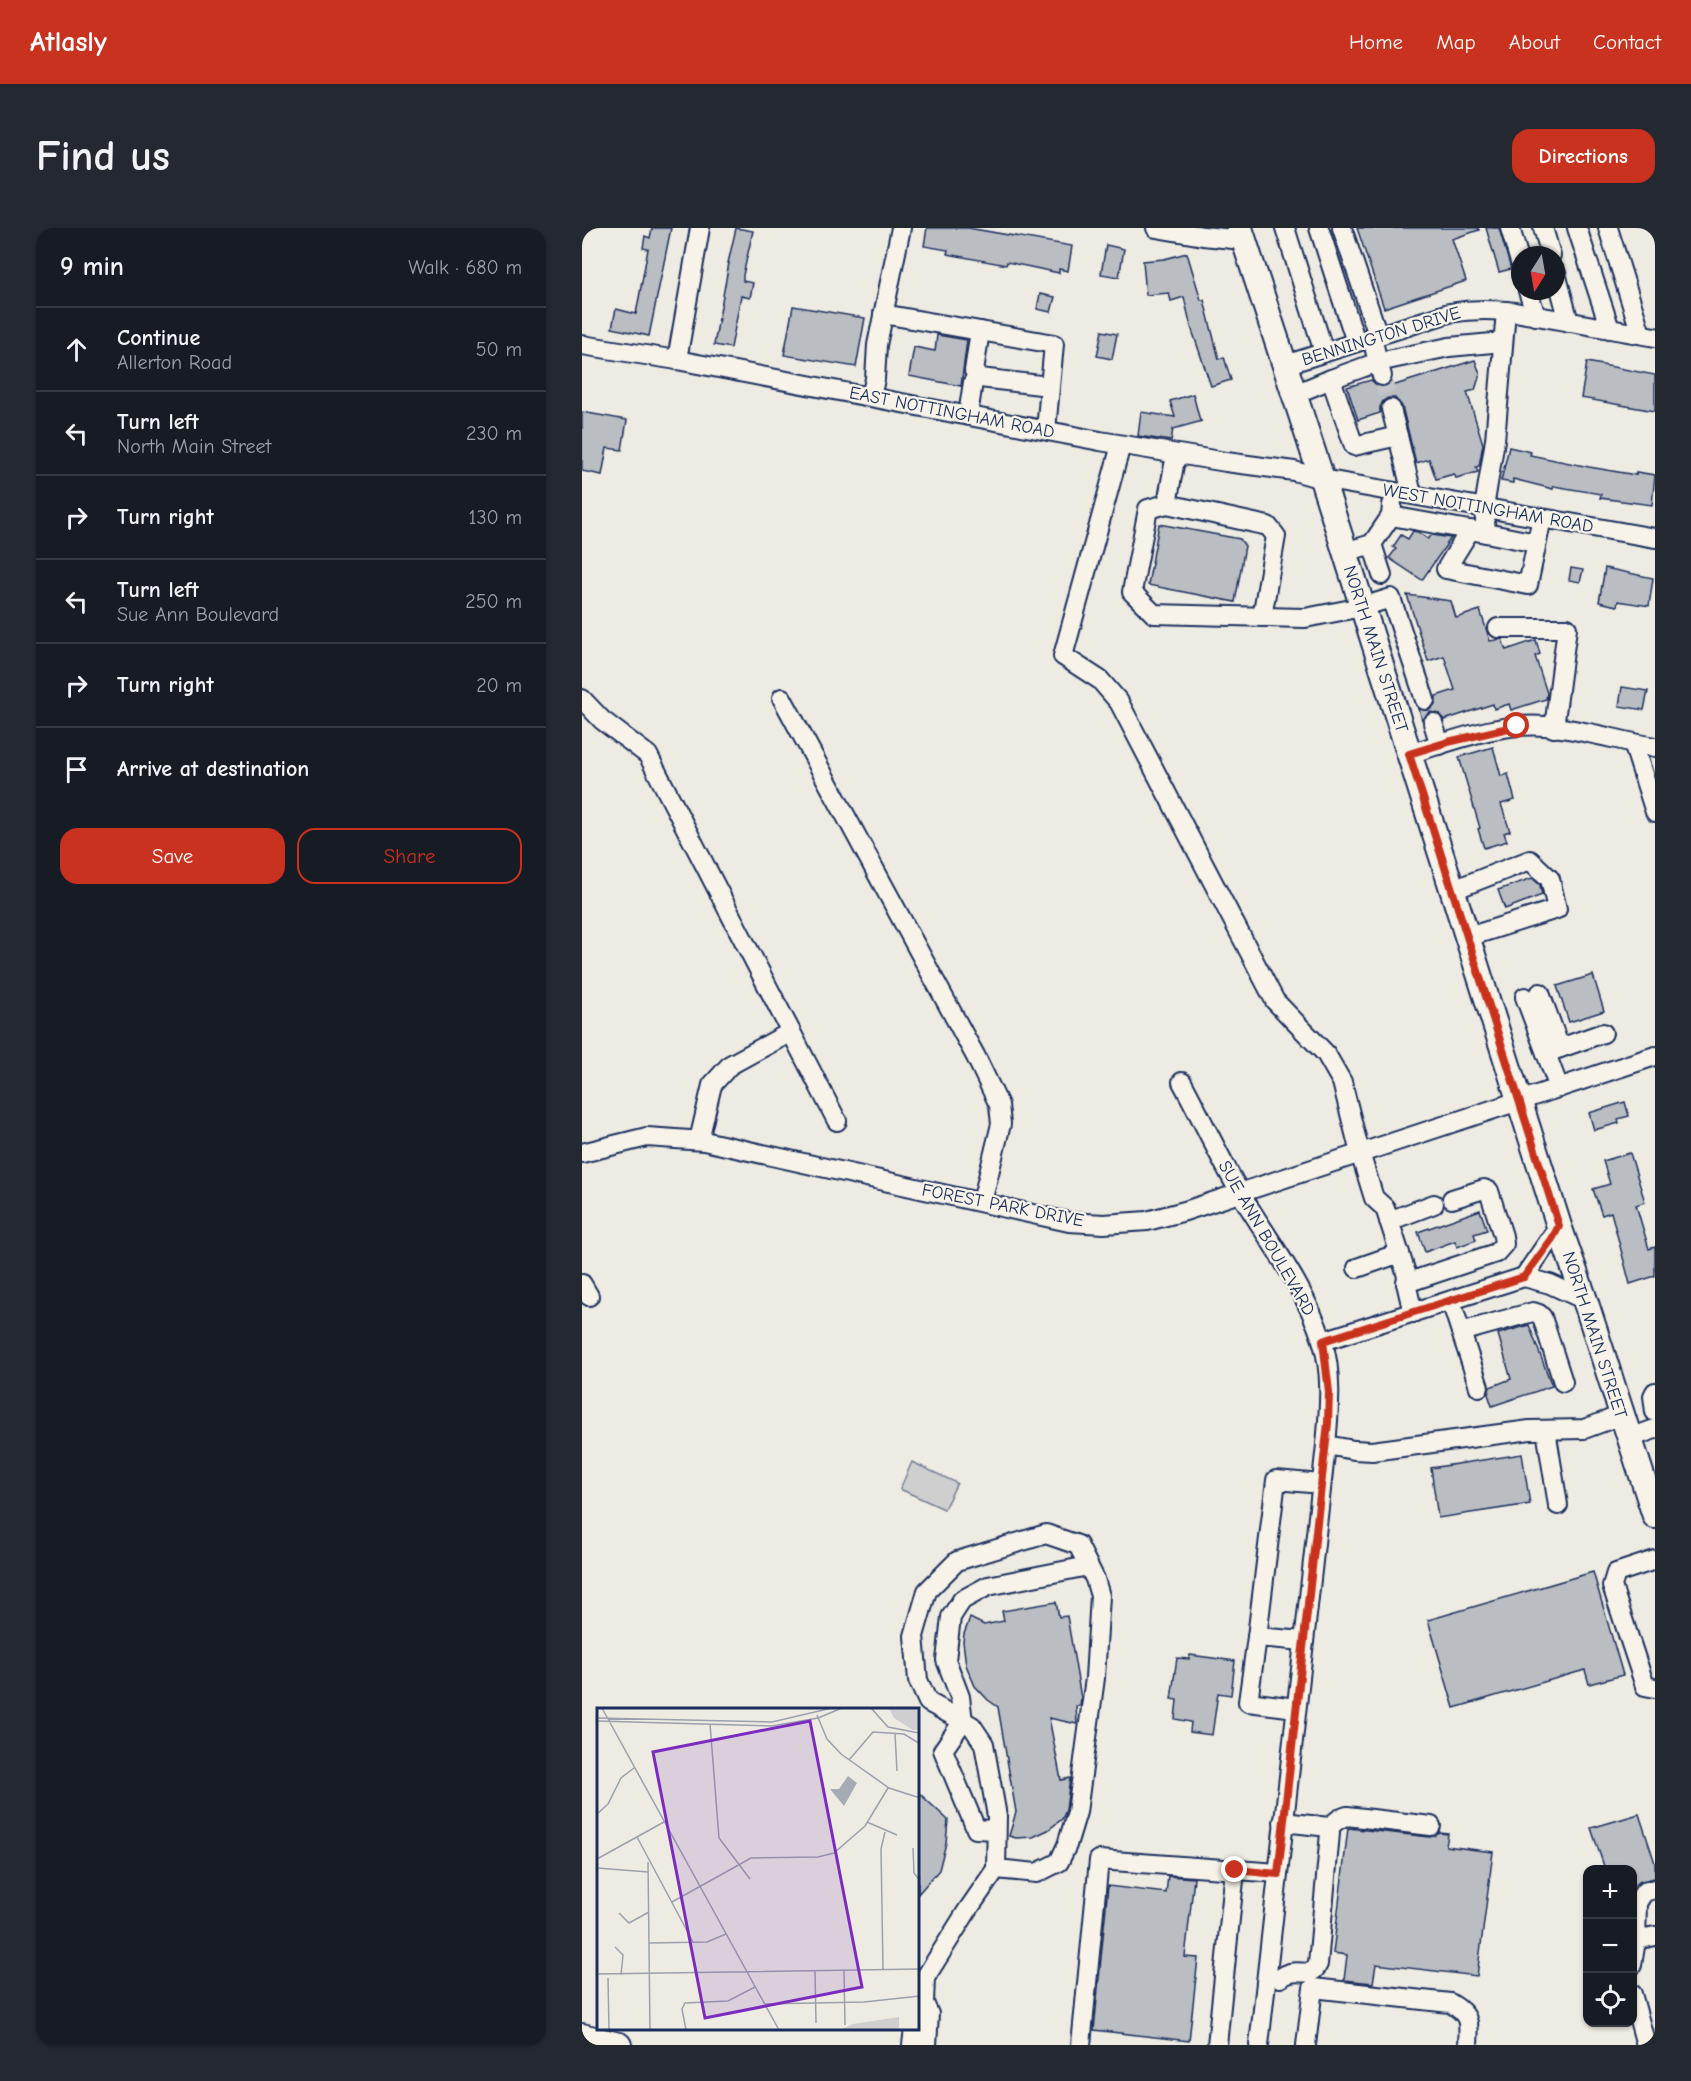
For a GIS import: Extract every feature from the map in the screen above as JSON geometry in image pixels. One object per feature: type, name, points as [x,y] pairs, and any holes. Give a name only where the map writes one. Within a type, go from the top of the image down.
[{"type":"main road","name":"NORTH MAIN STREET","points":[[1242,234],[1322,478],[1559,1226],[1655,1516]]},
{"type":"main road","points":[[582,2036],[619,2045]]},
{"type":"street","points":[[677,360],[700,228]]},
{"type":"street","points":[[871,397],[878,345],[901,228]]},
{"type":"street","points":[[1156,228],[1203,236],[1242,234]]},
{"type":"street","points":[[1285,228],[1324,352]]},
{"type":"street","points":[[1319,228],[1369,338],[1380,369]]},
{"type":"street","points":[[1342,228],[1369,338]]},
{"type":"street","points":[[1510,228],[1515,246]]},
{"type":"street","points":[[1543,228],[1548,246]]},
{"type":"street","points":[[1577,228],[1610,329]]},
{"type":"street","points":[[1608,228],[1648,336]]},
{"type":"street","points":[[1531,300],[1536,316]]},
{"type":"street","points":[[1563,300],[1569,322]]},
{"type":"street","name":"BENNINGTON DRIVE","points":[[1285,365],[1449,313],[1480,309],[1506,311],[1648,336]]},
{"type":"street","points":[[1506,311],[1495,440],[1484,508],[1478,532],[1446,569],[1528,585],[1542,518]]},
{"type":"street","points":[[884,314],[1054,344],[1046,430]]},
{"type":"street","points":[[968,415],[980,331]]},
{"type":"street","points":[[1294,394],[1331,379],[1380,369],[1449,347],[1503,342]]},
{"type":"street","name":"EAST NOTTINGHAM ROAD","points":[[582,345],[677,360],[1121,445],[1294,471],[1322,478]]},
{"type":"street","points":[[975,377],[1049,386]]},
{"type":"street","points":[[1331,379],[1354,446],[1398,436]]},
{"type":"street","points":[[1345,552],[1372,544],[1392,516],[1403,493],[1398,436],[1391,409]]},
{"type":"street","points":[[1121,445],[1063,656],[1100,680],[1119,702],[1275,1001],[1326,1054],[1342,1082],[1374,1198],[1385,1208],[1400,1253],[1407,1276],[1406,1282],[1413,1313]]},
{"type":"street","points":[[1167,504],[1176,454]]},
{"type":"street","name":"WEST NOTTINGHAM ROAD","points":[[1322,478],[1655,538]]},
{"type":"street","points":[[1262,617],[1276,536],[1268,526],[1167,504],[1148,509],[1132,592],[1154,614],[1262,617],[1305,618],[1391,598],[1423,695],[1392,699]]},
{"type":"street","points":[[1392,516],[1536,543]]},
{"type":"street","points":[[1372,544],[1382,575]]},
{"type":"street","points":[[1498,628],[1567,628],[1554,728]]},
{"type":"street","points":[[1379,659],[1408,650]]},
{"type":"street","points":[[782,698],[976,1057],[999,1106],[1001,1124],[982,1202]]},
{"type":"street","points":[[582,699],[602,720],[648,755],[837,1121]]},
{"type":"street","points":[[1433,723],[1440,745]]},
{"type":"street","points":[[1409,754],[1505,728],[1536,726],[1655,747]]},
{"type":"street","points":[[1633,743],[1655,812]]},
{"type":"street","points":[[1453,890],[1530,860],[1550,879],[1557,909],[1468,937]]},
{"type":"street","points":[[1533,995],[1553,1051],[1558,1088]]},
{"type":"street","points":[[699,1140],[712,1085],[730,1065],[791,1032]]},
{"type":"street","points":[[1553,1051],[1603,1033]]},
{"type":"street","name":"FOREST PARK DRIVE","points":[[582,1153],[647,1137],[699,1140],[1069,1222],[1104,1224],[1147,1221],[1185,1211],[1655,1056]]},
{"type":"street","name":"SUE ANN BOULEVARD","points":[[1182,1082],[1240,1193],[1292,1275],[1323,1341],[1329,1392],[1326,1445],[1278,1874],[1273,1977],[1258,2045]]},
{"type":"street","points":[[1406,1282],[1496,1253],[1504,1244],[1489,1191],[1484,1189],[1452,1199]]},
{"type":"street","points":[[1389,1221],[1434,1204]]},
{"type":"street","points":[[1524,1277],[1559,1226]]},
{"type":"street","points":[[1357,1268],[1400,1253]]},
{"type":"street","points":[[1323,1341],[1524,1277],[1550,1284],[1585,1300]]},
{"type":"street","points":[[1450,1301],[1479,1387]]},
{"type":"street","points":[[1461,1332],[1533,1312],[1539,1314],[1542,1317],[1563,1382]]},
{"type":"street","points":[[1655,1392],[1653,1396],[1655,1412]]},
{"type":"street","points":[[1326,1445],[1372,1451],[1530,1430],[1584,1429],[1622,1415]]},
{"type":"street","points":[[1630,1438],[1655,1429]]},
{"type":"street","points":[[1546,1430],[1558,1506]]},
{"type":"street","points":[[1296,1708],[1248,1702],[1275,1480],[1321,1484]]},
{"type":"street","points":[[927,2045],[929,2014],[921,2006],[925,1978],[996,1869],[997,1816],[984,1744],[972,1726],[928,1702],[918,1680],[914,1636],[927,1591],[957,1561],[1046,1533],[1078,1545],[1100,1596],[1095,1678],[1077,1812],[1059,1862],[1037,1873],[996,1869]]},
{"type":"street","points":[[977,1555],[992,1585]]},
{"type":"street","points":[[1655,1560],[1616,1573],[1612,1586],[1644,1686],[1655,1688]]},
{"type":"street","points":[[996,1830],[976,1829],[943,1750],[963,1721],[960,1697],[946,1660],[951,1617],[963,1600],[992,1585],[1091,1572]]},
{"type":"street","points":[[1257,1637],[1304,1641]]},
{"type":"street","points":[[1283,1822],[1329,1827],[1347,1816],[1431,1826]]},
{"type":"street","points":[[1273,1977],[1292,1973],[1307,1974],[1315,1970],[1318,1964],[1329,1827]]},
{"type":"street","points":[[1081,2045],[1099,1860],[1278,1874]]},
{"type":"street","points":[[1217,2045],[1235,1870]]},
{"type":"street","points":[[1637,1919],[1637,1903],[1644,1892],[1655,1889]]},
{"type":"street","points":[[1637,1940],[1655,1936]]},
{"type":"street","points":[[1273,1977],[1291,1986],[1450,2003],[1463,2010],[1469,2021],[1468,2045]]},
{"type":"street","points":[[1306,2045],[1313,1988]]},
{"type":"street","points":[[1637,2012],[1646,2045]]},
{"type":"street","points":[[912,2045],[914,2030]]},
{"type":"street","points":[[1652,2045],[1655,2033]]},
{"type":"shaded area","points":[[912,1462],[957,1483],[944,1509],[900,1489]]},
{"type":"building","points":[[652,228],[671,228],[649,336],[612,328],[616,309],[636,314],[648,249],[643,248],[645,236],[650,238]]},
{"type":"building","points":[[736,228],[753,231],[743,281],[753,283],[750,298],[741,296],[731,348],[714,345]]},
{"type":"building","points":[[927,228],[968,228],[1072,246],[1068,271],[1059,269],[1059,273],[1007,262],[1006,265],[947,254],[948,250],[924,246]]},
{"type":"building","points":[[1357,228],[1478,228],[1479,230],[1452,239],[1466,281],[1384,308]]},
{"type":"building","points":[[1486,228],[1499,228],[1511,269],[1499,272]]},
{"type":"building","points":[[1106,245],[1124,249],[1119,277],[1101,274]]},
{"type":"building","points":[[1187,253],[1201,300],[1204,300],[1219,359],[1224,357],[1231,380],[1211,386],[1191,327],[1184,297],[1171,301],[1169,293],[1146,295],[1143,261]]},
{"type":"building","points":[[1040,294],[1055,297],[1051,312],[1037,309]]},
{"type":"building","points":[[793,306],[865,318],[856,367],[784,355]]},
{"type":"building","points":[[1102,331],[1117,334],[1112,359],[1097,356]]},
{"type":"building","points":[[937,335],[967,340],[961,386],[909,376],[914,347],[935,351]]},
{"type":"building","points":[[1475,360],[1480,374],[1475,390],[1467,392],[1483,444],[1479,466],[1476,467],[1478,472],[1456,478],[1454,474],[1436,479],[1429,459],[1416,463],[1402,406],[1395,398],[1383,401],[1380,413],[1358,420],[1347,387],[1371,380],[1379,387],[1386,387],[1391,383],[1392,386]]},
{"type":"building","points":[[1587,362],[1655,375],[1655,411],[1581,398]]},
{"type":"building","points":[[1193,394],[1200,421],[1202,421],[1173,429],[1171,441],[1138,436],[1141,412],[1175,417],[1170,401]]},
{"type":"building","points":[[582,412],[627,420],[622,450],[607,448],[602,475],[582,471]]},
{"type":"building","points":[[1509,447],[1531,452],[1530,455],[1589,467],[1636,475],[1636,472],[1655,475],[1652,505],[1600,498],[1601,494],[1554,486],[1553,489],[1513,479],[1513,483],[1501,481]]},
{"type":"building","points":[[1159,524],[1240,539],[1245,546],[1235,602],[1148,585]]},
{"type":"building","points":[[1413,531],[1428,539],[1432,535],[1451,538],[1422,580],[1389,558],[1396,549],[1393,547],[1401,535],[1408,539]]},
{"type":"building","points":[[1571,568],[1583,570],[1580,582],[1569,580]]},
{"type":"building","points":[[1605,568],[1653,578],[1649,606],[1618,601],[1617,606],[1599,602]]},
{"type":"building","points":[[1407,595],[1451,601],[1456,618],[1480,610],[1490,641],[1502,639],[1506,650],[1536,640],[1540,654],[1535,656],[1547,693],[1546,699],[1511,710],[1509,704],[1494,709],[1493,704],[1444,720],[1440,714],[1430,712],[1422,720],[1419,709],[1429,710],[1436,703],[1436,696],[1455,690],[1444,656],[1428,661]]},
{"type":"building","points":[[1622,687],[1648,691],[1644,710],[1619,706]]},
{"type":"building","points":[[1493,747],[1501,776],[1508,774],[1515,800],[1501,804],[1510,831],[1504,833],[1507,841],[1484,848],[1459,757]]},
{"type":"building","points":[[1532,878],[1540,885],[1542,895],[1505,909],[1498,890]]},
{"type":"building","points":[[1593,975],[1604,1011],[1569,1022],[1557,986]]},
{"type":"building","points":[[1625,1102],[1629,1116],[1618,1119],[1619,1123],[1594,1130],[1589,1113]]},
{"type":"building","points":[[1630,1153],[1645,1202],[1636,1205],[1649,1249],[1655,1247],[1655,1276],[1630,1284],[1611,1212],[1602,1215],[1593,1189],[1610,1184],[1603,1161]]},
{"type":"building","points":[[1480,1210],[1487,1230],[1474,1234],[1476,1240],[1457,1247],[1455,1241],[1425,1252],[1418,1232]]},
{"type":"building","points":[[1529,1325],[1552,1386],[1492,1406],[1488,1394],[1490,1387],[1511,1379],[1498,1334]]},
{"type":"building","points":[[1522,1454],[1530,1504],[1438,1518],[1431,1468]]},
{"type":"building","points":[[1593,1572],[1623,1675],[1589,1684],[1585,1670],[1454,1708],[1428,1620]]},
{"type":"building","points":[[1056,1602],[1059,1617],[1067,1616],[1081,1698],[1080,1706],[1076,1706],[1077,1724],[1049,1718],[1061,1780],[1070,1778],[1066,1810],[1062,1819],[1048,1830],[1033,1837],[1016,1838],[1009,1836],[1016,1812],[998,1707],[975,1686],[966,1665],[964,1634],[970,1618],[984,1625],[1004,1621],[1002,1611]]},
{"type":"building","points":[[1190,1655],[1235,1661],[1231,1695],[1218,1693],[1212,1735],[1190,1732],[1191,1722],[1175,1719],[1177,1700],[1171,1699],[1177,1658],[1189,1659]]},
{"type":"building","points":[[920,1794],[948,1820],[946,1843],[939,1870],[920,1892]]},
{"type":"building","points":[[1639,1814],[1655,1863],[1655,1878],[1637,1883],[1637,1865],[1604,1865],[1591,1828]]},
{"type":"building","points":[[1348,1828],[1430,1837],[1440,1833],[1448,1834],[1446,1846],[1493,1852],[1477,1976],[1376,1964],[1373,1983],[1344,1980],[1347,1955],[1333,1953]]},
{"type":"building","points":[[1168,1876],[1194,1878],[1185,1957],[1198,1958],[1189,2041],[1094,2030],[1108,1886],[1166,1893]]},
{"type":"tunnel","points":[[1382,376],[1391,409]]},
{"type":"route","points":[[1235,1870],[1278,1874],[1328,1423],[1329,1392],[1323,1341],[1524,1277],[1559,1226],[1409,754],[1448,742],[1517,726]]}]
